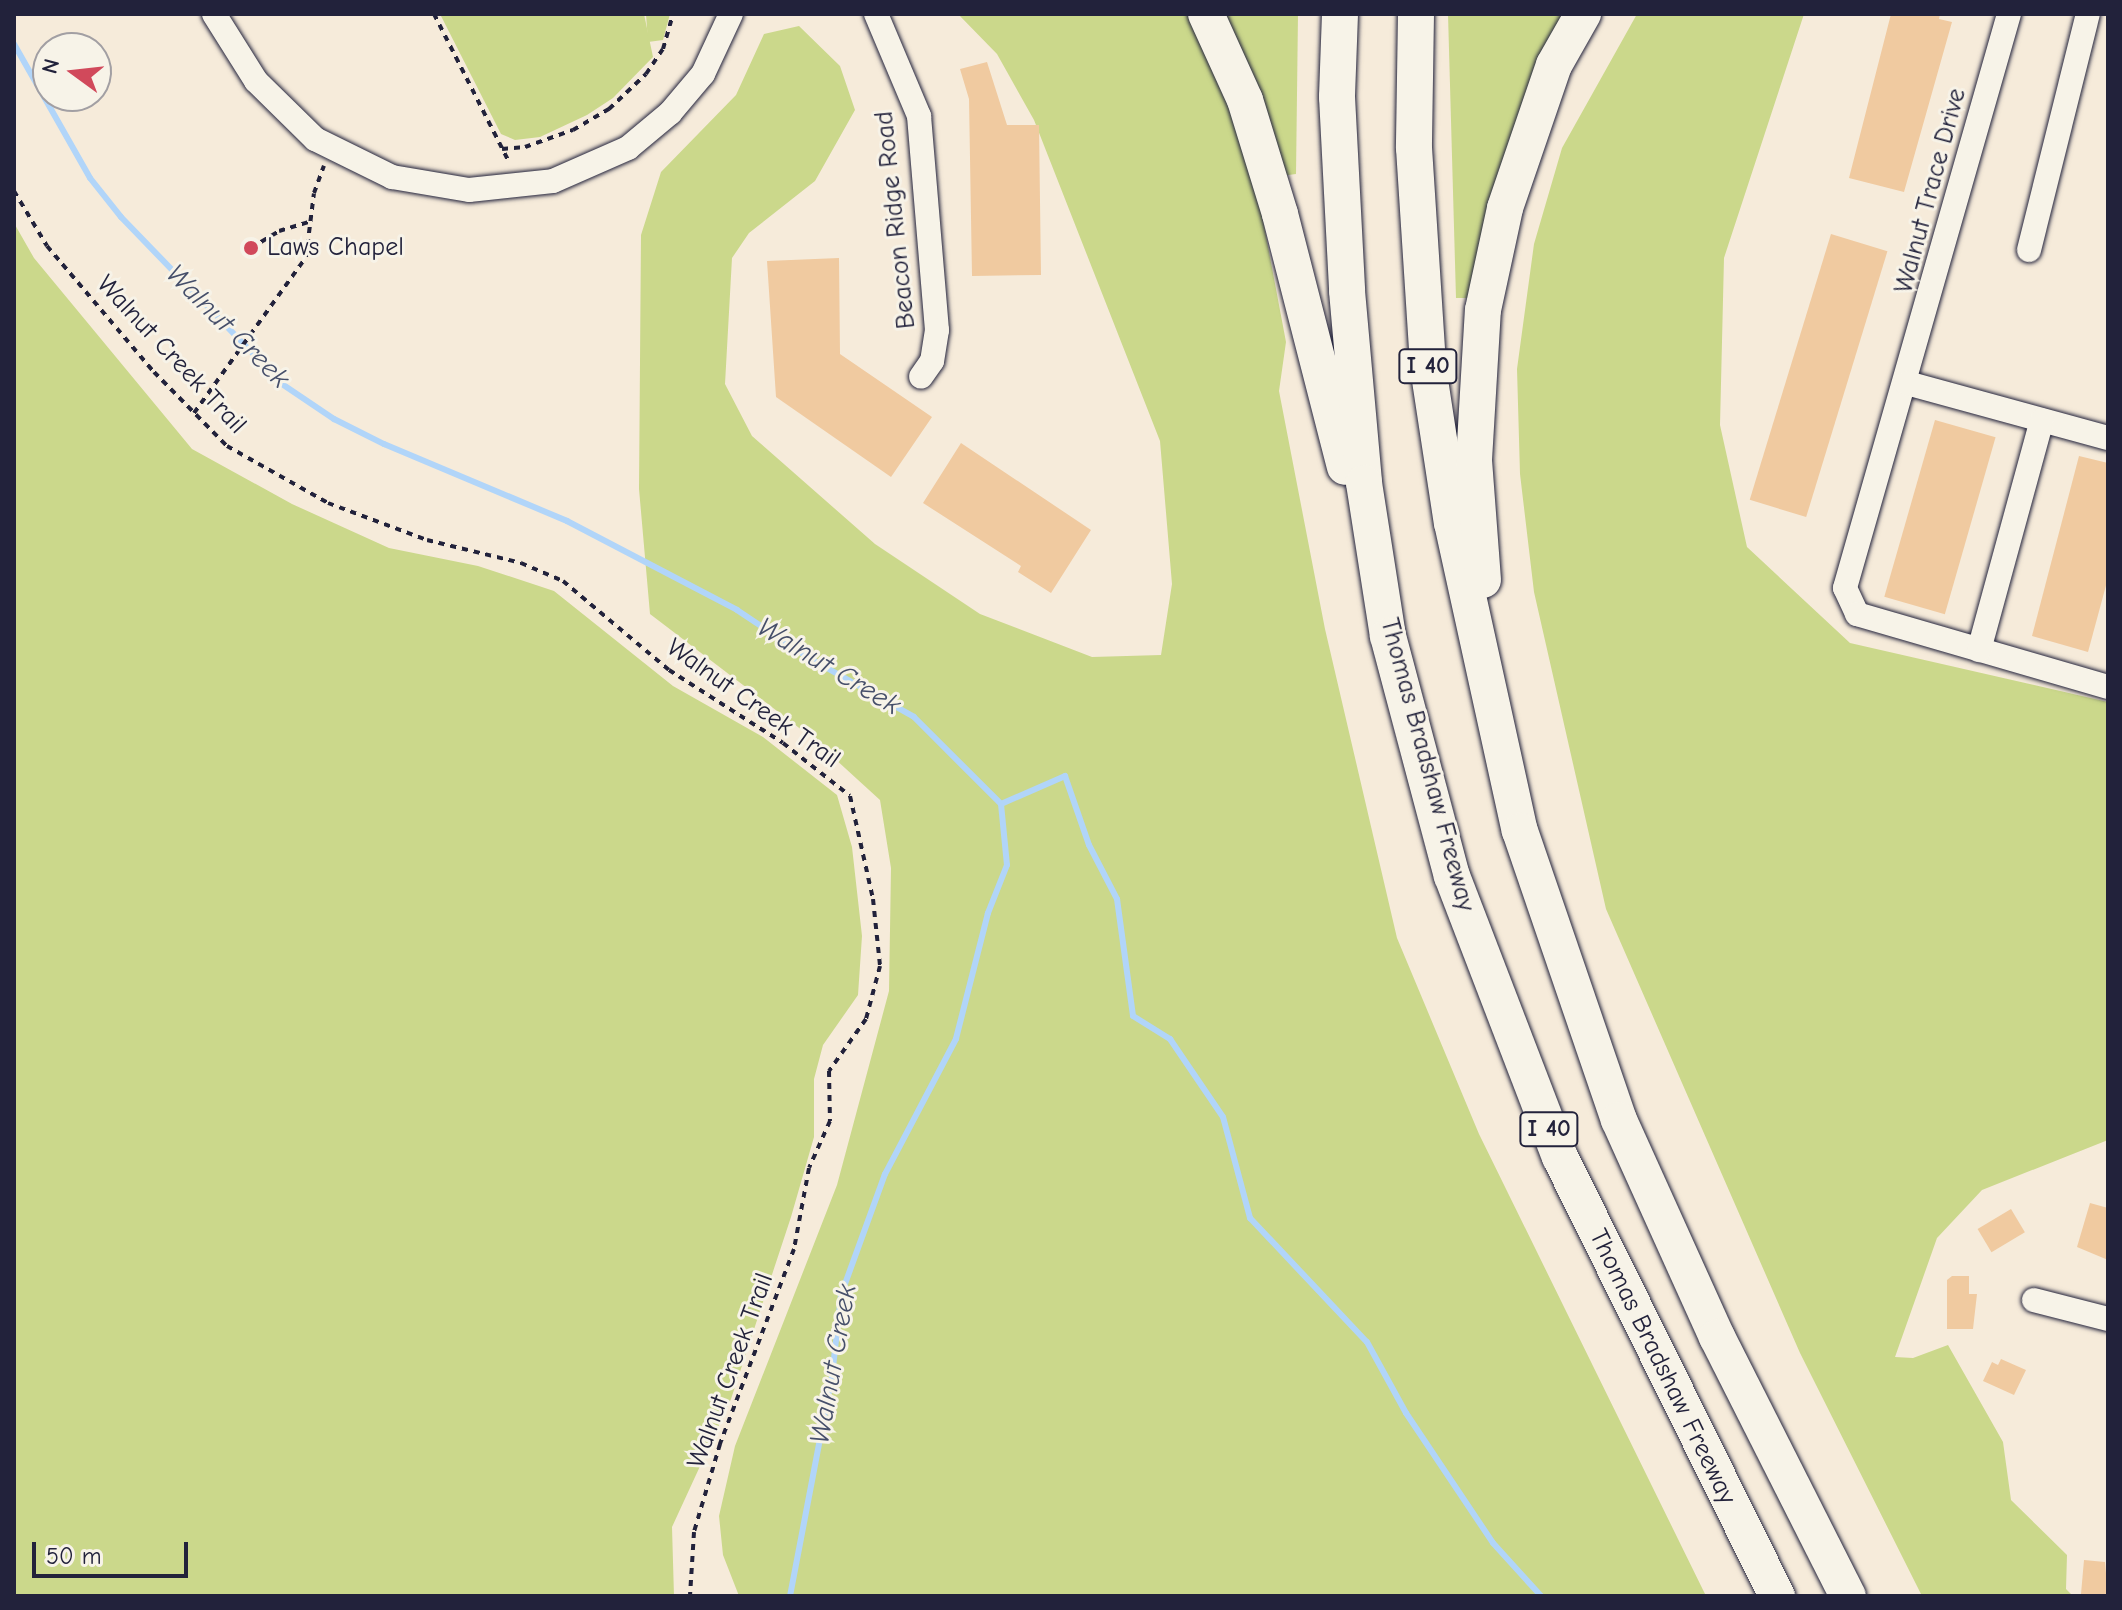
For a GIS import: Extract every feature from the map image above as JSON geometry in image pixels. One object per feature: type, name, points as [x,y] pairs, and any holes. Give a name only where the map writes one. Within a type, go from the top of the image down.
[{"type":"highway","points":[[1206,14],[1245,100],[1280,214],[1388,636]]},
{"type":"highway","name":"Thomas Bradshaw Freeway","points":[[1340,14],[1337,97],[1347,291],[1364,483],[1388,636],[1452,876],[1560,1157],[1777,1596]]},
{"type":"highway","name":"I 40","points":[[1416,14],[1414,148],[1428,367],[1452,523],[1520,831],[1619,1120],[1717,1337],[1848,1596]]},
{"type":"highway","points":[[1492,713],[1474,460],[1483,310],[1505,208],[1554,65],[1583,14]]},
{"type":"street","points":[[214,14],[256,81],[315,139],[392,177],[469,190],[553,181],[628,148],[670,113],[703,74],[731,14]]},
{"type":"street","name":"Beacon Ridge Road","points":[[876,14],[919,116],[937,330],[932,361],[921,377]]},
{"type":"street","name":"Walnut Trace Drive","points":[[2009,14],[1907,383],[1845,588],[1857,614],[2108,687]]},
{"type":"street","points":[[2029,250],[2088,14]]},
{"type":"street","points":[[1907,383],[2108,438]]},
{"type":"street","points":[[1979,650],[2042,420]]},
{"type":"street","points":[[2034,1300],[2108,1319]]},
{"type":"path","points":[[434,14],[509,162]]},
{"type":"path","points":[[502,149],[525,147],[573,130],[609,109],[654,62],[673,14]]},
{"type":"path","points":[[194,413],[299,269],[310,247],[314,193],[324,166]]},
{"type":"path","name":"Walnut Creek Trail","points":[[14,191],[47,246],[194,413],[227,446],[328,503],[427,540],[521,563],[563,581],[669,670],[783,743],[850,796],[873,899],[880,966],[866,1019],[829,1071],[830,1121],[809,1168],[794,1249],[720,1444],[694,1532],[690,1596]]},
{"type":"path","points":[[251,248],[279,231],[312,221]]},
{"type":"green space","points":[[440,14],[644,14],[653,57],[613,98],[587,115],[540,137],[515,140],[501,134]]},
{"type":"green space","points":[[646,14],[670,14],[663,40],[648,42]]},
{"type":"green space","points":[[958,14],[1188,14],[1219,70],[1256,183],[1286,342],[1279,391],[1325,629],[1397,938],[1479,1134],[1706,1596],[739,1596],[723,1555],[719,1516],[735,1446],[837,1185],[889,991],[891,868],[880,800],[811,737],[650,614],[639,489],[641,235],[661,172],[736,95],[764,34],[799,26],[840,66],[855,110],[815,181],[749,233],[732,258],[725,384],[752,436],[875,544],[980,614],[1092,657],[1161,655],[1172,584],[1160,441],[1034,120],[997,54]]},
{"type":"green space","points":[[1216,14],[1298,14],[1296,174],[1281,176]]},
{"type":"green space","points":[[1448,14],[1565,14],[1473,298],[1456,298]]},
{"type":"green space","points":[[1637,14],[1804,14],[1724,258],[1720,425],[1747,547],[1850,643],[2108,702],[2108,1140],[1982,1190],[1937,1238],[1895,1357],[1913,1358],[1948,1345],[2003,1442],[2011,1500],[2067,1555],[2066,1589],[2073,1596],[1922,1596],[1800,1353],[1606,909],[1534,592],[1520,474],[1517,369],[1534,244],[1562,148]]},
{"type":"green space","points":[[14,223],[34,258],[192,449],[292,504],[389,548],[478,566],[554,591],[673,686],[763,737],[837,795],[852,847],[862,936],[858,995],[823,1045],[814,1079],[814,1137],[791,1217],[731,1399],[672,1527],[674,1596],[14,1596]]},
{"type":"building","points":[[1891,14],[1940,14],[1939,19],[1952,22],[1904,192],[1849,178]]},
{"type":"building","points":[[987,62],[1007,125],[1039,125],[1041,275],[972,276],[969,99],[960,69]]},
{"type":"building","points":[[1831,234],[1887,251],[1806,517],[1750,500]]},
{"type":"building","points":[[839,258],[840,354],[932,417],[891,477],[776,397],[767,261]]},
{"type":"building","points":[[1935,420],[1996,437],[1945,614],[1884,597]]},
{"type":"building","points":[[961,443],[1091,530],[1051,593],[1018,572],[1021,566],[923,503]]},
{"type":"building","points":[[2079,456],[2108,463],[2108,578],[2088,652],[2032,636]]},
{"type":"building","points":[[2090,1203],[2108,1208],[2108,1260],[2077,1247]]},
{"type":"building","points":[[2011,1209],[2025,1232],[1991,1252],[1978,1229]]},
{"type":"building","points":[[1952,1276],[1969,1276],[1969,1294],[1977,1294],[1973,1329],[1947,1329],[1947,1280]]},
{"type":"building","points":[[2001,1359],[2026,1370],[2014,1395],[1983,1381],[1992,1362],[1998,1365]]},
{"type":"building","points":[[2084,1560],[2105,1562],[2108,1596],[2081,1594]]},
{"type":"waterway","name":"Walnut Creek","points":[[14,44],[90,178],[121,217],[282,384],[334,419],[384,444],[567,521],[737,610],[809,658],[914,717],[1001,804],[1007,865],[988,913],[956,1039],[885,1174],[841,1295],[832,1376],[790,1596]]},
{"type":"waterway","points":[[1001,804],[1065,776],[1089,845],[1117,899],[1133,1016],[1170,1039],[1223,1117],[1250,1218],[1367,1342],[1406,1413],[1493,1543],[1541,1596]]},
{"type":"place","name":"Laws Chapel","points":[[251,248]]}]
